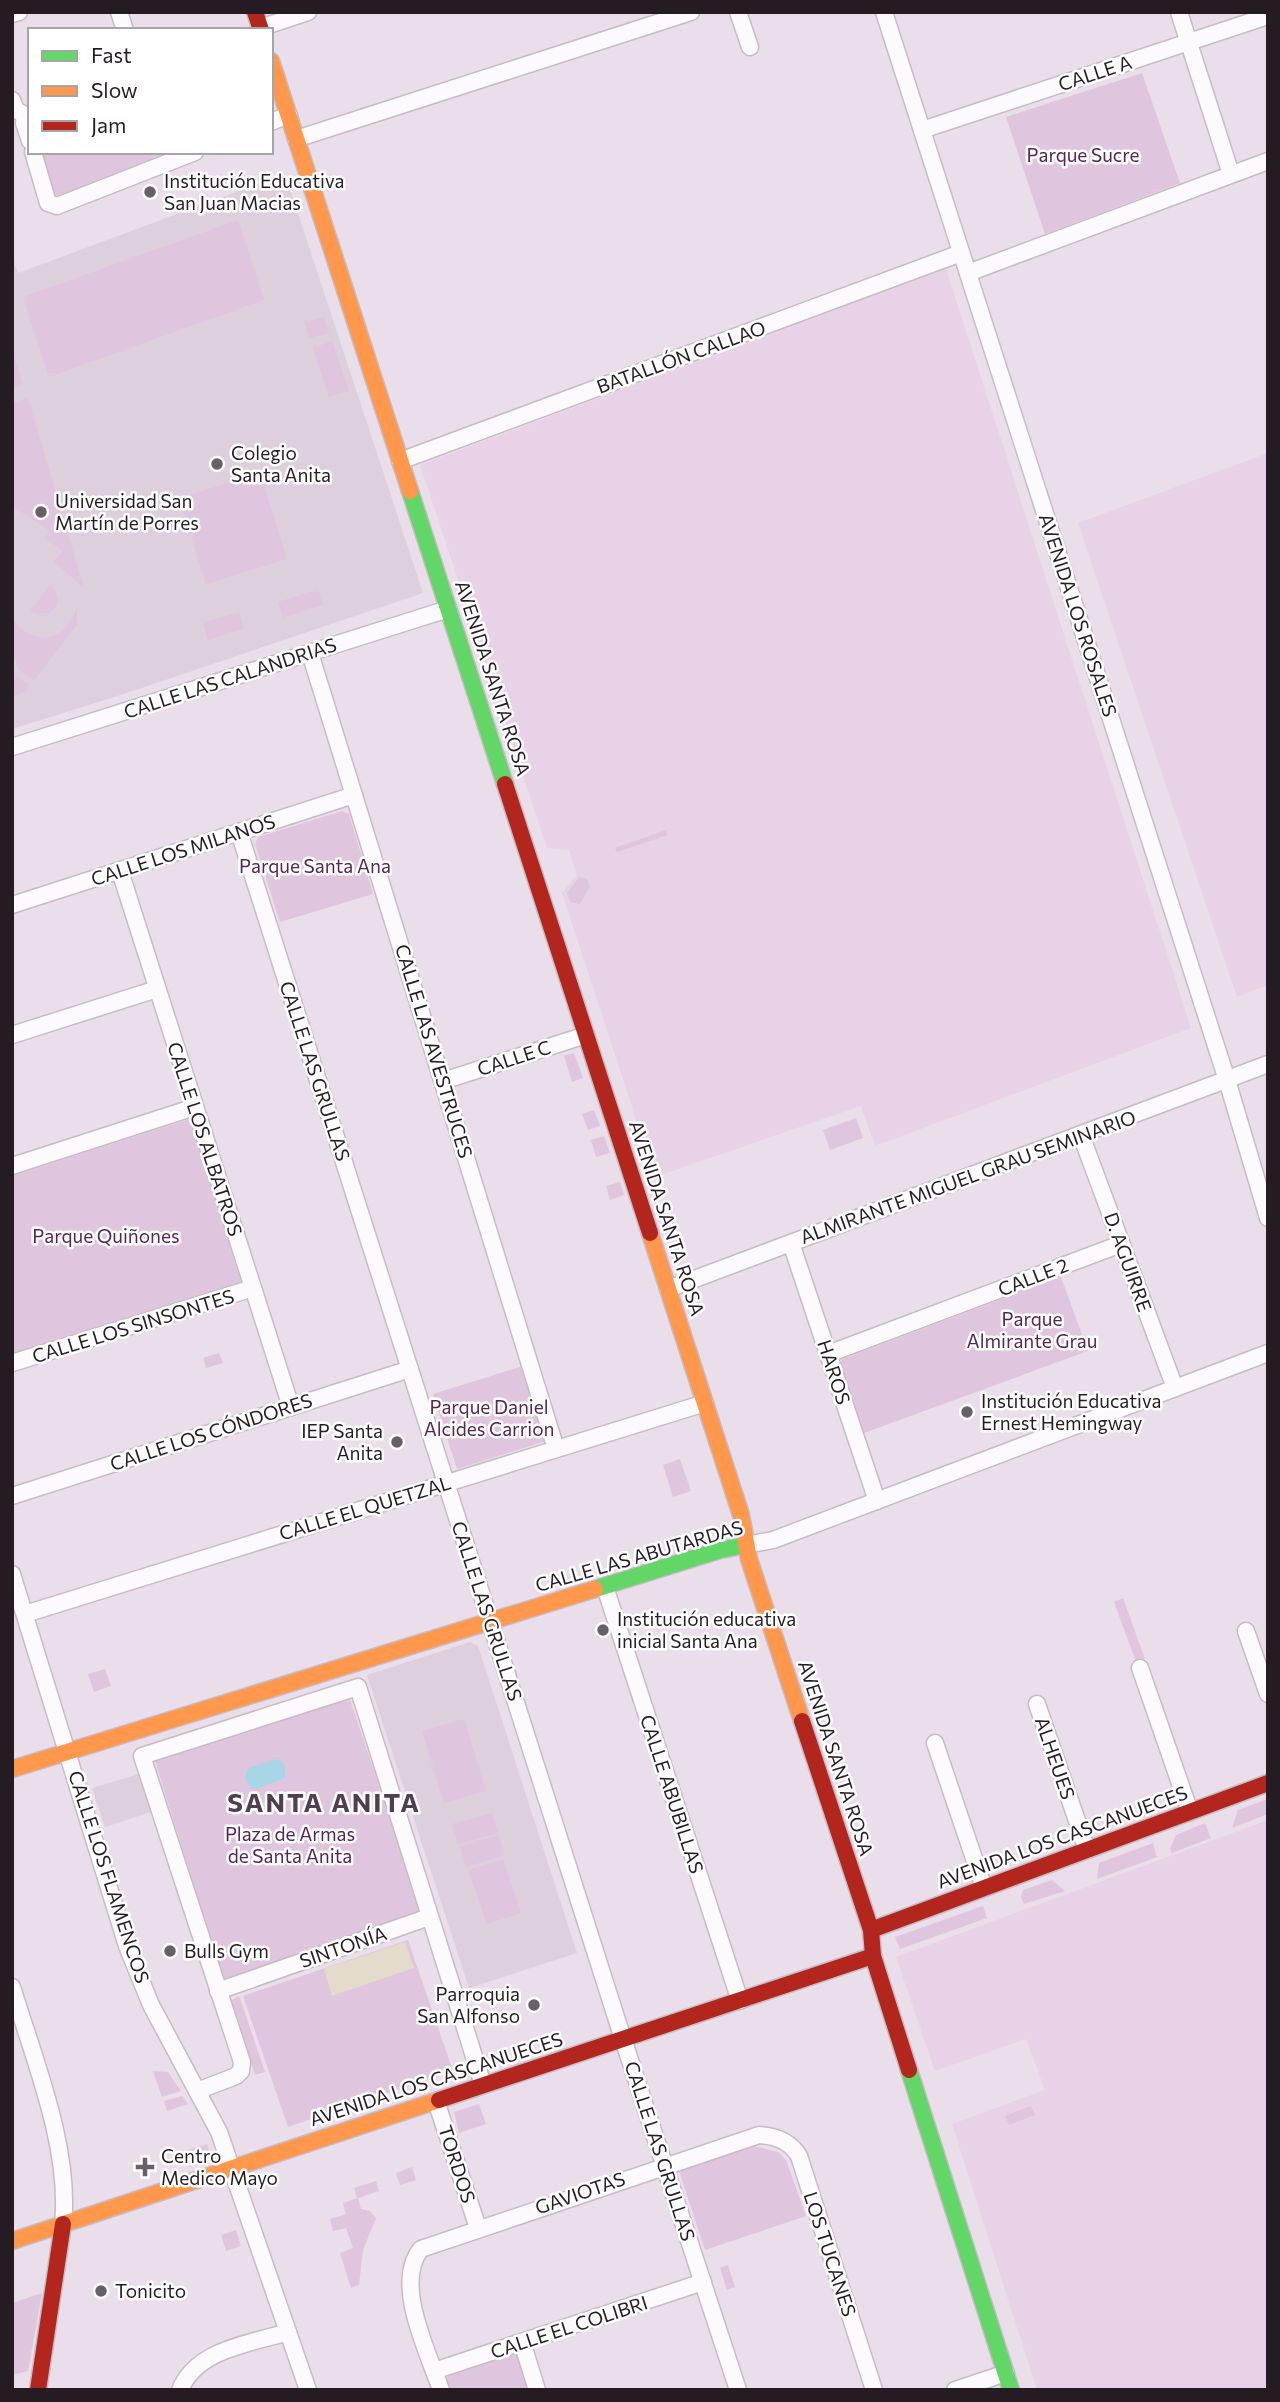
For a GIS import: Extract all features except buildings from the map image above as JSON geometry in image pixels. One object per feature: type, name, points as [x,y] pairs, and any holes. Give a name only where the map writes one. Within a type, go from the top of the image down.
[{"type":"street","points":[[12,14],[19,12]]},
{"type":"street","points":[[259,23],[308,12]]},
{"type":"street","points":[[296,139],[691,12]]},
{"type":"street","points":[[738,12],[750,47]]},
{"type":"street","name":"AVENIDA LOS ROSALES","points":[[884,12],[1227,1080],[1268,1218]]},
{"type":"street","points":[[1179,12],[1231,174]]},
{"type":"street","name":"CALLE A","points":[[922,130],[1268,16]]},
{"type":"street","name":"AVENIDA SANTA ROSA","points":[[273,67],[744,1525],[746,1545],[871,1930],[873,1956],[1011,2390]]},
{"type":"street","points":[[12,100],[16,110],[27,113],[24,123],[28,135]]},
{"type":"street","points":[[273,121],[289,115]]},
{"type":"street","points":[[34,154],[48,203],[57,206],[170,157]]},
{"type":"street","points":[[968,273],[1268,160]]},
{"type":"street","name":"BATALLÓN CALLAO","points":[[400,461],[961,253]]},
{"type":"street","name":"CALLE LAS CALANDRIAS","points":[[12,747],[449,609]]},
{"type":"street","name":"CALLE LAS AVESTRUCES","points":[[310,653],[556,1449]]},
{"type":"street","name":"CALLE LOS MILANOS","points":[[12,905],[354,795]]},
{"type":"street","name":"CALLE LAS GRULLAS","points":[[239,832],[623,2039],[738,2390]]},
{"type":"street","name":"CALLE LOS ALBATROS","points":[[120,871],[291,1407]]},
{"type":"street","points":[[12,1035],[158,989]]},
{"type":"street","name":"CALLE C","points":[[443,1081],[586,1035]]},
{"type":"street","name":"ALMIRANTE MIGUEL GRAU SEMINARIO","points":[[668,1289],[1268,1065]]},
{"type":"street","points":[[12,1166],[195,1107]]},
{"type":"street","name":"D. AGUIRRE","points":[[1081,1135],[1175,1388]]},
{"type":"street","name":"HAROS","points":[[791,1243],[877,1501]]},
{"type":"street","name":"CALLE 2","points":[[828,1354],[1121,1244]]},
{"type":"street","name":"CALLE LOS SINSONTES","points":[[12,1363],[253,1288]]},
{"type":"street","name":"CALLE LAS ABUTARDAS","points":[[12,1769],[720,1550],[773,1540],[1268,1353]]},
{"type":"street","name":"CALLE LOS CÓNDORES","points":[[12,1496],[410,1369]]},
{"type":"street","name":"CALLE EL QUETZAL","points":[[25,1615],[705,1403]]},
{"type":"street","name":"CALLE LOS FLAMENCOS","points":[[12,1574],[127,1946],[151,2005],[219,2132],[307,2390]]},
{"type":"street","name":"CALLE ABUBILLAS","points":[[604,1587],[740,2001]]},
{"type":"street","points":[[1246,1631],[1264,1668],[1268,1694]]},
{"type":"street","points":[[1140,1668],[1189,1812]]},
{"type":"street","points":[[197,2091],[236,2076],[241,2071],[242,2062],[142,1756],[358,1687],[484,2085]]},
{"type":"street","name":"ALHEUES","points":[[1037,1704],[1087,1850]]},
{"type":"street","points":[[935,1743],[984,1888]]},
{"type":"street","name":"AVENIDA LOS CASCANUECES","points":[[871,1930],[1268,1783]]},
{"type":"street","name":"SINTONÍA","points":[[218,1991],[429,1917]]},
{"type":"street","name":"AVENIDA LOS CASCANUECES","points":[[12,2241],[873,1956]]},
{"type":"street","points":[[12,1987],[55,2129],[62,2178],[63,2224],[38,2390]]},
{"type":"street","name":"TORDOS","points":[[436,2101],[478,2228]]},
{"type":"street","name":"GAVIOTAS","points":[[434,2371],[411,2302],[410,2274],[415,2256],[421,2249],[664,2165],[751,2137],[768,2135]]},
{"type":"street","name":"LOS TUCANES","points":[[768,2135],[788,2142],[799,2156],[874,2390]]},
{"type":"street","name":"CALLE EL COLIBRI","points":[[434,2371],[703,2282]]},
{"type":"street","points":[[180,2390],[189,2371],[206,2358],[288,2332]]},
{"type":"street","points":[[522,2342],[537,2390]]},
{"type":"street","points":[[434,2371],[440,2390]]},
{"type":"street","points":[[955,2390],[1006,2372]]},
{"type":"shaded area","name":"Colegio Santa Anita","points":[[285,174],[423,593],[12,729],[12,256],[18,273]]},
{"type":"shaded area","points":[[946,269],[1191,1028],[875,1146],[861,1106],[655,1177],[562,893],[577,875],[569,850],[547,848],[420,465]]},
{"type":"shaded area","points":[[1268,453],[1268,985],[1237,997],[1078,523]]},
{"type":"shaded area","points":[[470,1642],[478,1646],[577,1953],[469,1988],[367,1675]]},
{"type":"shaded area","points":[[139,1774],[151,1812],[105,1827],[92,1788]]},
{"type":"shaded area","points":[[1268,1820],[1268,2390],[1037,2390],[952,2124],[1045,2090],[1026,2039],[935,2071],[896,1957]]},
{"type":"green space","name":"Parque Sucre","points":[[1142,73],[1180,183],[1045,234],[1006,117]]},
{"type":"green space","points":[[43,154],[160,154],[161,159],[64,200],[53,193]]},
{"type":"green space","points":[[238,220],[264,300],[49,377],[23,297]]},
{"type":"green space","points":[[324,317],[329,333],[309,338],[304,320]]},
{"type":"green space","points":[[332,341],[349,391],[329,397],[313,348]]},
{"type":"green space","points":[[12,350],[23,385],[12,388]]},
{"type":"green space","points":[[28,398],[84,588],[54,562],[63,551],[45,538],[49,530],[12,506],[12,403]]},
{"type":"green space","points":[[260,473],[287,559],[206,584],[179,498]]},
{"type":"green space","points":[[50,585],[57,598],[54,609],[44,615],[30,611]]},
{"type":"green space","points":[[318,589],[323,605],[283,618],[278,602]]},
{"type":"green space","points":[[77,608],[77,625],[34,680],[18,669],[12,649],[12,618],[27,632],[47,637],[64,630]]},
{"type":"green space","points":[[239,612],[244,629],[208,640],[203,623]]},
{"type":"green space","points":[[17,676],[29,685],[25,692],[12,696],[12,684]]},
{"type":"green space","name":"Parque Santa Ana","points":[[342,811],[349,814],[373,894],[280,922],[255,844],[258,837]]},
{"type":"green space","points":[[666,830],[667,835],[617,852],[615,848]]},
{"type":"green space","points":[[579,877],[587,879],[590,887],[580,904],[570,902],[567,893]]},
{"type":"green space","points":[[574,1053],[583,1078],[572,1082],[564,1056]]},
{"type":"green space","points":[[594,1110],[600,1126],[588,1130],[582,1114]]},
{"type":"green space","points":[[856,1118],[863,1138],[830,1150],[823,1130]]},
{"type":"green space","name":"Parque Quiñones","points":[[190,1119],[241,1282],[12,1356],[12,1176]]},
{"type":"green space","points":[[604,1136],[610,1153],[596,1157],[591,1140]]},
{"type":"green space","points":[[620,1182],[624,1195],[610,1200],[606,1186]]},
{"type":"green space","name":"Parque Almirante Grau","points":[[1061,1277],[1088,1351],[864,1433],[840,1363],[843,1359]]},
{"type":"green space","points":[[219,1353],[223,1363],[206,1368],[203,1358]]},
{"type":"green space","name":"Parque Daniel Alcides Carrion","points":[[523,1366],[546,1441],[457,1469],[433,1394]]},
{"type":"green space","points":[[680,1459],[691,1491],[673,1497],[663,1465]]},
{"type":"green space","points":[[1123,1598],[1145,1659],[1136,1662],[1114,1602]]},
{"type":"green space","points":[[105,1669],[111,1686],[94,1692],[88,1674]]},
{"type":"green space","name":"Plaza de Armas de Santa Anita","points":[[349,1697],[422,1912],[224,1981],[154,1758]]},
{"type":"green space","points":[[464,1719],[486,1791],[444,1803],[422,1731]]},
{"type":"green space","points":[[1268,1799],[1268,1814],[1232,1828],[1238,1810]]},
{"type":"green space","points":[[492,1813],[498,1833],[458,1844],[452,1824]]},
{"type":"green space","points":[[1205,1823],[1211,1838],[1172,1853],[1170,1849],[1176,1835]]},
{"type":"green space","points":[[498,1835],[505,1855],[466,1867],[460,1847]]},
{"type":"green space","points":[[1153,1843],[1157,1857],[1097,1879],[1099,1863]]},
{"type":"green space","points":[[503,1859],[521,1913],[487,1924],[468,1870]]},
{"type":"green space","points":[[1052,1880],[1065,1891],[1024,1904],[1021,1897],[1023,1890]]},
{"type":"green space","points":[[983,1906],[987,1918],[900,1949],[895,1937]]},
{"type":"green space","points":[[408,1940],[453,2071],[288,2127],[243,1996]]},
{"type":"green space","points":[[239,1996],[265,2072],[255,2075],[230,2001]]},
{"type":"green space","points":[[153,2071],[168,2072],[181,2091],[162,2097]]},
{"type":"green space","points":[[182,2096],[188,2104],[167,2111],[164,2101]]},
{"type":"green space","points":[[479,2104],[486,2124],[459,2133],[454,2112]]},
{"type":"green space","points":[[1031,2106],[1035,2115],[1009,2125],[1005,2116]]},
{"type":"green space","points":[[207,2144],[212,2160],[190,2167],[184,2151]]},
{"type":"green space","points":[[750,2145],[778,2152],[786,2160],[806,2216],[705,2250],[680,2174],[682,2168]]},
{"type":"green space","points":[[412,2167],[416,2180],[400,2185],[396,2173]]},
{"type":"green space","points":[[376,2181],[379,2191],[358,2198],[361,2209],[370,2211],[376,2218],[363,2250],[359,2285],[351,2288],[340,2253],[353,2248],[346,2228],[333,2231],[330,2219],[346,2214],[343,2203],[357,2198],[354,2188]]},
{"type":"green space","points":[[236,2230],[241,2246],[226,2251],[221,2235]]},
{"type":"green space","points":[[728,2265],[735,2287],[727,2290],[720,2268]]},
{"type":"green space","points":[[42,2293],[28,2371],[12,2375],[12,2303]]},
{"type":"green space","points":[[511,2351],[520,2354],[531,2390],[447,2390],[445,2384],[449,2373]]},
{"type":"sand","points":[[405,1942],[414,1968],[332,1996],[324,1969]]},
{"type":"water","points":[[276,1759],[282,1761],[285,1766],[285,1778],[256,1789],[251,1788],[245,1778],[248,1768]]},
{"type":"traffic: fast","points":[[410,491],[505,784]]},
{"type":"traffic: fast","points":[[595,1589],[720,1550],[746,1545]]},
{"type":"traffic: fast","points":[[909,2070],[1011,2390]]},
{"type":"traffic: slow","points":[[273,67],[410,491]]},
{"type":"traffic: slow","points":[[650,1233],[741,1515],[749,1559],[802,1721]]},
{"type":"traffic: slow","points":[[12,1769],[595,1589]]},
{"type":"traffic: slow","points":[[12,2241],[439,2100]]},
{"type":"traffic: jam","points":[[255,12],[260,28]]},
{"type":"traffic: jam","points":[[505,784],[650,1233]]},
{"type":"traffic: jam","points":[[802,1721],[871,1930],[873,1956],[909,2070]]},
{"type":"traffic: jam","points":[[871,1930],[1268,1783]]},
{"type":"traffic: jam","points":[[439,2100],[873,1956]]},
{"type":"traffic: jam","points":[[38,2390],[63,2224]]},
{"type":"place","name":"Institución Educativa San Juan Macias","points":[[150,192]]},
{"type":"place","name":"Colegio Santa Anita","points":[[217,464]]},
{"type":"place","name":"Universidad San Martín de Porres","points":[[41,512]]},
{"type":"place","name":"Institución Educativa Ernest Hemingway","points":[[967,1412]]},
{"type":"place","name":"IEP Santa Anita","points":[[397,1442]]},
{"type":"place","name":"Institución educativa inicial Santa Ana","points":[[603,1630]]},
{"type":"place","name":"Bulls Gym","points":[[170,1951]]},
{"type":"place","name":"Parroquia San Alfonso","points":[[534,2005]]},
{"type":"place","name":"Centro Medico Mayo","points":[[145,2167]]},
{"type":"place","name":"Tonicito","points":[[101,2291]]},
{"type":"district","name":"SANTA ANITA","points":[[324,1803]]}]
